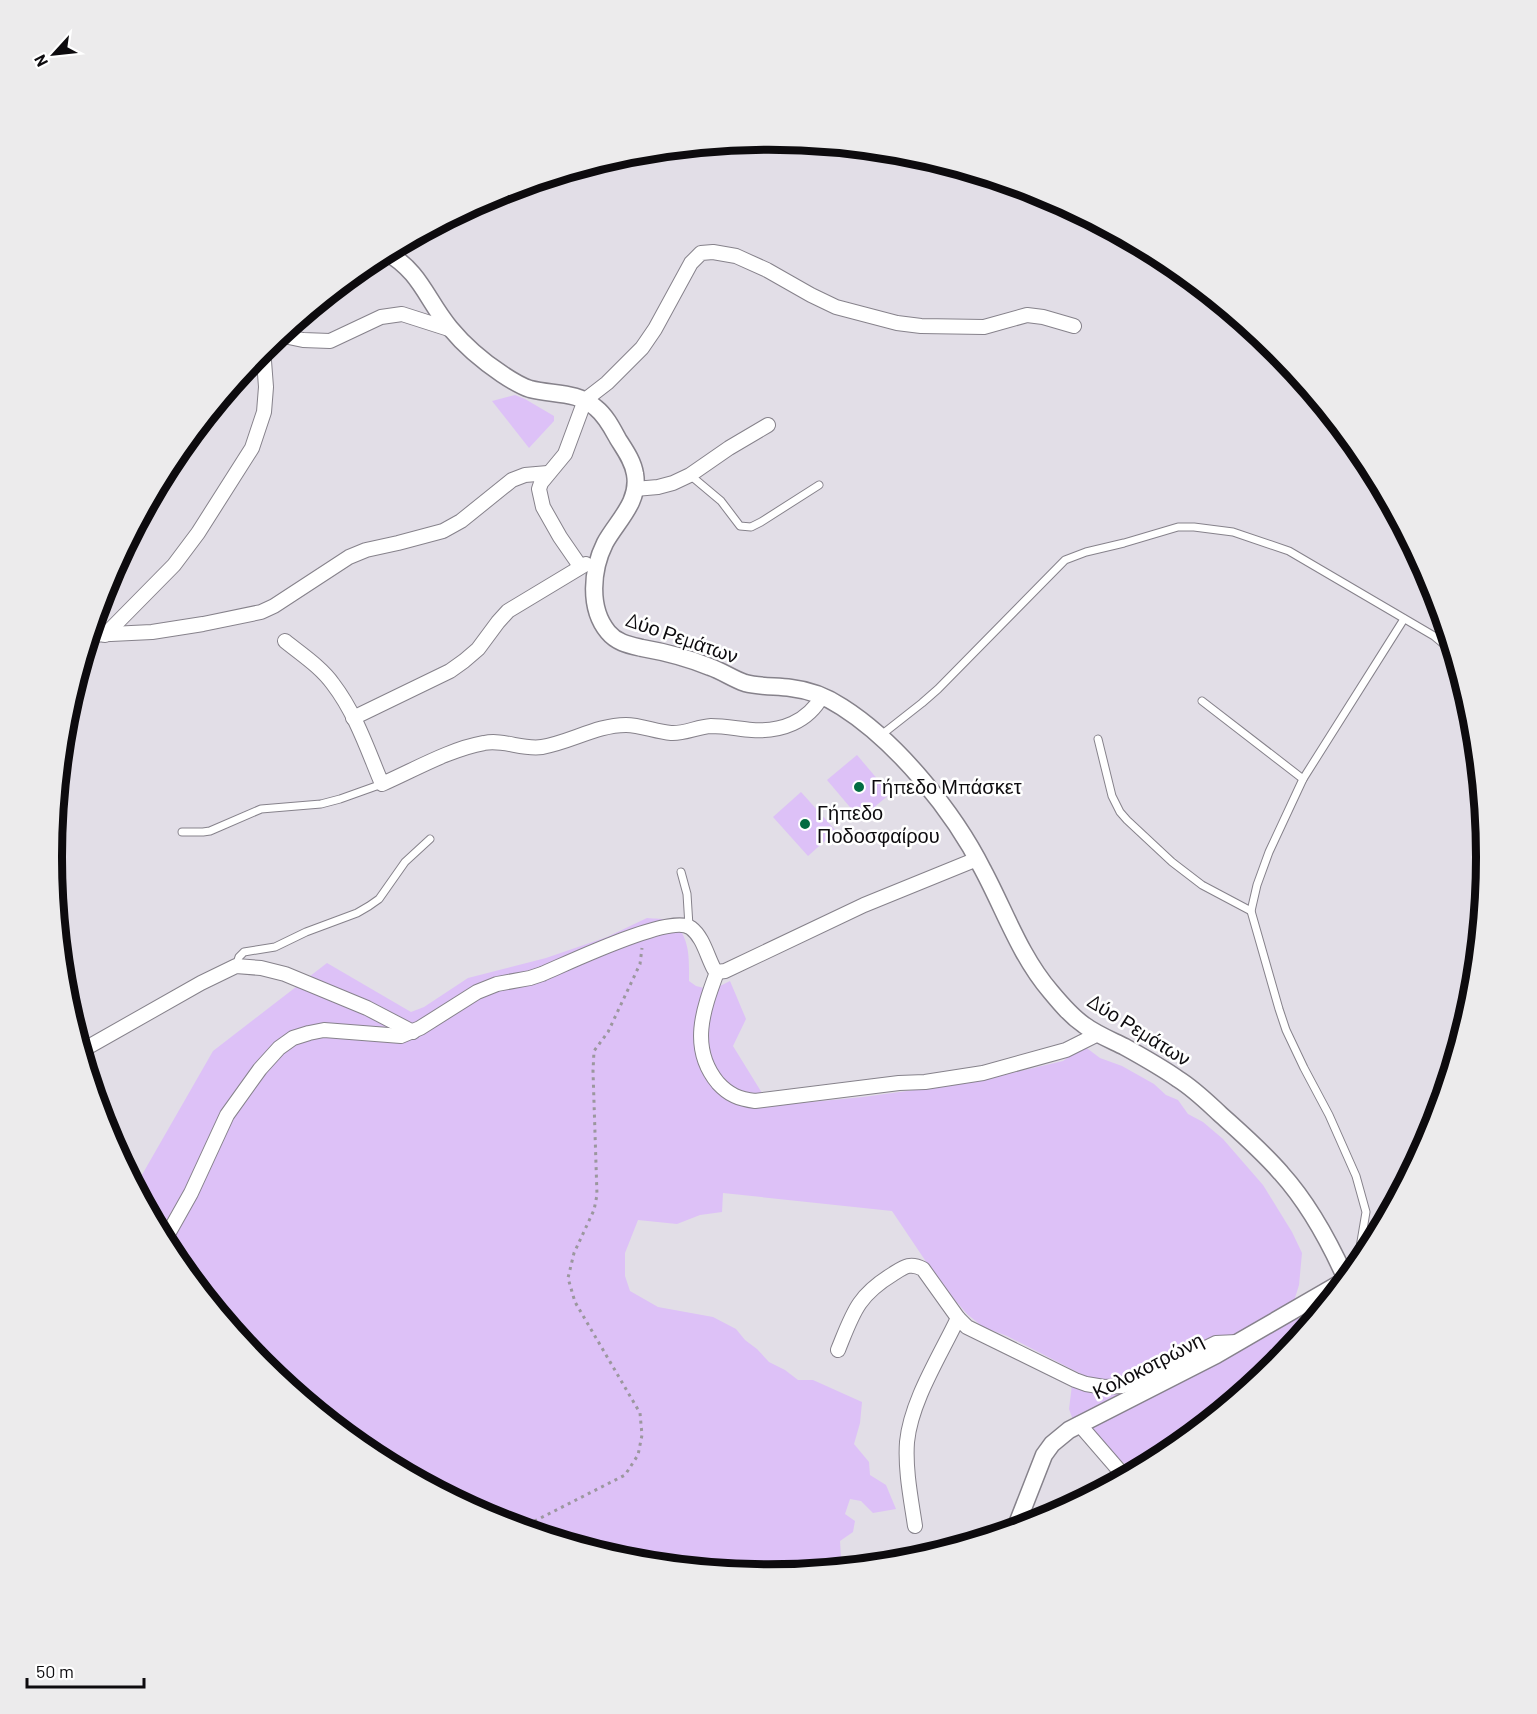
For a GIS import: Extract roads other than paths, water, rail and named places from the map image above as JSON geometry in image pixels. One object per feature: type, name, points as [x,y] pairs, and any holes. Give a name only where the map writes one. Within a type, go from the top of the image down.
[{"type":"street","points":[[580,566],[560,537],[541,502],[539,489],[541,483],[565,454],[585,400],[607,383],[642,348],[691,263],[707,251],[736,256],[836,307],[897,323],[921,326],[984,327],[1027,315],[1044,317],[1074,326]]},
{"type":"street","points":[[395,257],[418,278],[452,330],[467,346],[502,374],[524,387],[575,395],[585,400],[604,416],[629,458],[635,473],[635,489],[658,488],[690,475],[768,425]]},
{"type":"street","points":[[289,337],[330,341],[381,317],[402,314],[452,330]]},
{"type":"street","points":[[105,634],[174,565],[198,533],[252,448],[264,412],[266,387],[264,362]]},
{"type":"street","points":[[98,634],[152,632],[261,612],[274,606],[349,557],[366,550],[443,531],[461,522],[512,480],[548,473]]},
{"type":"street","name":"Δύο Ρεμάτων","points":[[635,489],[630,505],[606,541],[594,585],[597,610],[603,625],[611,636],[628,645],[668,653],[705,664],[748,684],[795,688],[822,696],[839,704],[880,735],[936,797],[977,859],[1020,947],[1034,970],[1066,1009],[1098,1034],[1156,1064],[1181,1080],[1260,1151],[1301,1198],[1332,1248],[1341,1270]]},
{"type":"street","points":[[353,718],[450,671],[471,656],[508,611],[580,566],[599,560]]},
{"type":"street","points":[[285,641],[333,682],[353,718],[382,784],[448,755],[487,742],[498,741],[527,748],[542,747],[611,726],[626,725],[674,734],[711,726],[751,730],[783,728],[807,715],[822,696]]},
{"type":"street","points":[[717,972],[725,971],[864,905],[977,859]]},
{"type":"street","points":[[169,1231],[191,1193],[227,1115],[260,1069],[279,1048],[293,1038],[324,1030],[401,1036],[413,1032],[477,992],[497,984],[542,974],[650,930],[674,925],[689,926],[700,938],[717,972],[705,1004],[702,1021],[703,1055],[711,1074],[724,1089],[741,1100],[755,1101],[958,1078],[1060,1052],[1098,1034]]},
{"type":"street","points":[[88,1047],[201,983],[236,966],[261,968],[285,974],[367,1008],[413,1032]]},
{"type":"street","points":[[838,1350],[862,1299],[877,1284],[908,1266],[915,1265],[923,1269],[967,1327],[1075,1380],[1092,1385],[1122,1386],[1141,1380],[1216,1343],[1239,1342]]},
{"type":"street","name":"Κολοκοτρώνη","points":[[1019,1517],[1044,1455],[1056,1440],[1078,1424],[1313,1307]]},
{"type":"street","points":[[915,1526],[907,1462],[909,1426],[920,1394],[958,1318]]},
{"type":"street","points":[[1078,1424],[1119,1471]]},
{"type":"lane","points":[[690,475],[721,501],[740,526],[745,527],[761,522],[819,485]]},
{"type":"lane","points":[[880,735],[938,689],[1065,560],[1167,530],[1194,527],[1233,532],[1289,551],[1442,642]]},
{"type":"lane","points":[[1361,1242],[1366,1212],[1359,1185],[1351,1161],[1286,1030],[1251,912],[1257,885],[1269,852],[1303,779],[1404,619]]},
{"type":"lane","points":[[1202,701],[1303,779]]},
{"type":"lane","points":[[1098,739],[1112,796],[1127,820],[1172,862],[1202,885],[1251,912]]},
{"type":"lane","points":[[182,832],[210,831],[261,809],[321,804],[382,784]]},
{"type":"lane","points":[[236,966],[239,957],[244,952],[275,947],[369,906],[382,894],[405,862],[430,839]]},
{"type":"lane","points":[[681,872],[687,894],[689,926]]},
{"type":"place","name":"Γήπεδο Μπάσκετ","points":[[859,787]]},
{"type":"place","name":"Γήπεδο Ποδοσφαίρου","points":[[805,824]]}]
